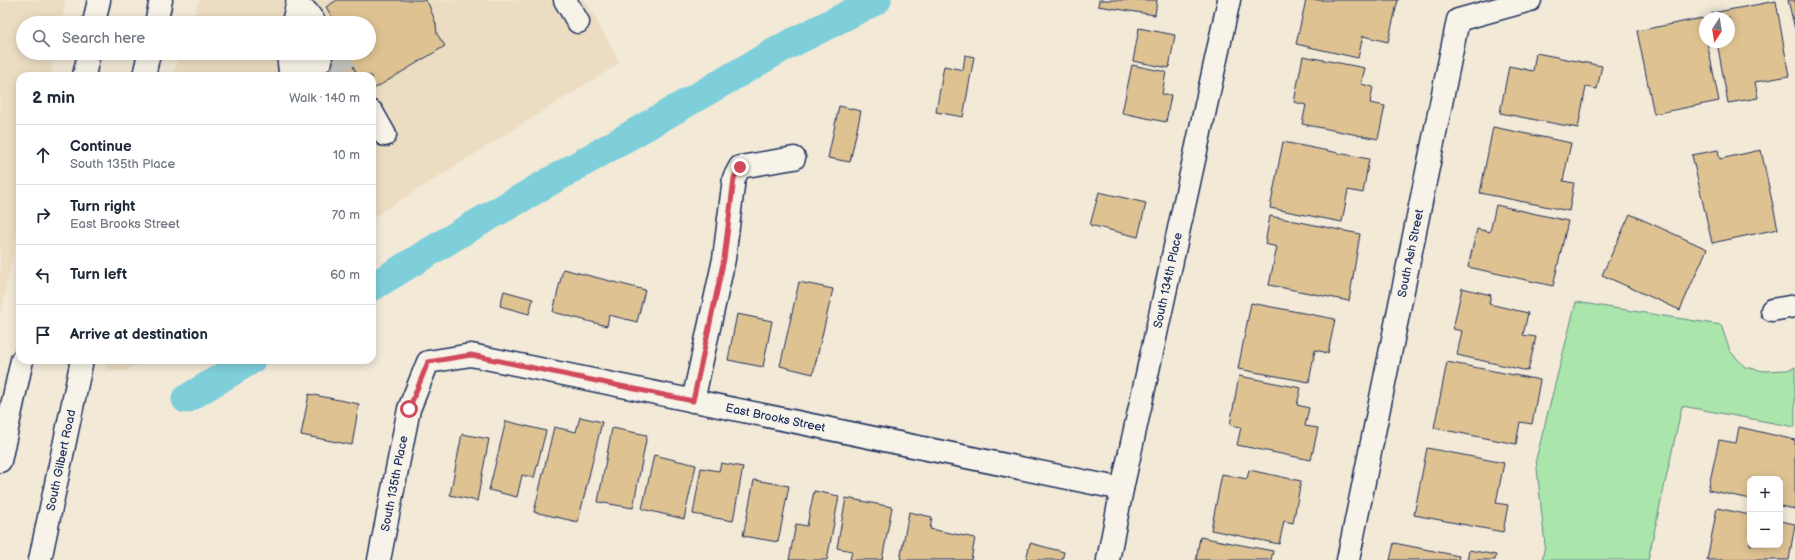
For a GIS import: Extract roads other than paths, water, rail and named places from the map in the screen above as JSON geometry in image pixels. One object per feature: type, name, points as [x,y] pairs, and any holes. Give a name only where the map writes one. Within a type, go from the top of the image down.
[{"type":"street","points":[[96,16],[99,0]]},
{"type":"street","points":[[158,16],[161,0]]},
{"type":"street","points":[[565,0],[578,22]]},
{"type":"street","name":"South 134th Place","points":[[1108,560],[1122,489],[1229,0]]},
{"type":"street","name":"South Ash Street","points":[[1348,560],[1458,20],[1530,0]]},
{"type":"street","points":[[85,72],[87,60]]},
{"type":"street","points":[[145,72],[147,60]]},
{"type":"street","points":[[289,60],[290,72]]},
{"type":"street","points":[[693,401],[724,259],[734,178],[740,167],[794,158]]},
{"type":"street","points":[[1772,310],[1795,306]]},
{"type":"street","name":"East Brooks Street","points":[[428,362],[471,355],[1122,489]]},
{"type":"street","name":"South 135th Place","points":[[379,560],[409,409],[428,362]]},
{"type":"street","points":[[0,461],[21,364]]},
{"type":"street","name":"South Gilbert Road","points":[[40,560],[81,364]]},
{"type":"waterway","points":[[376,285],[462,232],[782,48],[877,0]]},
{"type":"waterway","points":[[186,399],[244,364]]},
{"type":"tunnel","points":[[339,60],[347,72]]}]
